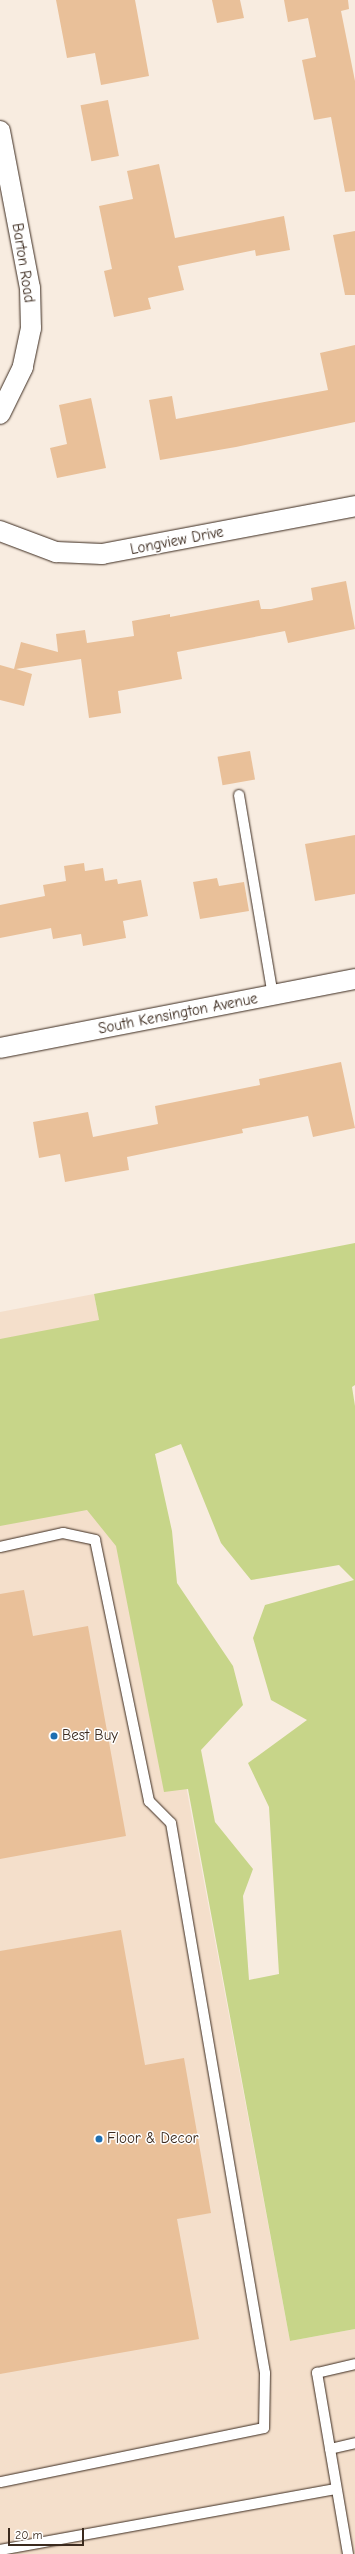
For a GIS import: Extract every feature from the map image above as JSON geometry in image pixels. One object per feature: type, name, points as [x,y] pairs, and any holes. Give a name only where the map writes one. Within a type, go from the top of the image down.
[{"type":"street","name":"Barton Road","points":[[0,131],[30,288],[31,328],[23,368],[0,414]]},
{"type":"street","name":"Longview Drive","points":[[0,531],[56,552],[102,554],[355,506]]},
{"type":"street","name":"South Kensington Avenue","points":[[0,1048],[355,979]]},
{"type":"lane","points":[[239,795],[273,996]]},
{"type":"lane","points":[[0,1547],[63,1533],[95,1540],[149,1801],[171,1823],[265,2373],[264,2428],[0,2482]]},
{"type":"lane","points":[[348,2554],[350,2536],[336,2489],[317,2372],[355,2364]]},
{"type":"lane","points":[[330,2449],[355,2443]]},
{"type":"lane","points":[[0,2550],[336,2489]]},
{"type":"shaded area","points":[[94,1294],[290,2341],[355,2329],[355,2554],[0,2554],[0,1312]]},
{"type":"green space","points":[[355,1243],[355,1385],[352,1387],[355,1406],[355,2329],[290,2341],[188,1789],[164,1792],[116,1546],[87,1510],[0,1526],[0,1339],[99,1320],[94,1294]],"holes":[[[181,1444],[221,1543],[251,1580],[339,1565],[354,1580],[265,1605],[253,1638],[271,1700],[307,1720],[248,1763],[269,1807],[279,1974],[249,1980],[243,1896],[253,1869],[215,1822],[201,1750],[243,1705],[233,1666],[177,1583],[172,1531],[155,1454]]]},
{"type":"building","points":[[56,0],[135,0],[149,76],[101,85],[95,53],[67,58]]},
{"type":"building","points":[[212,0],[240,0],[244,18],[217,23]]},
{"type":"building","points":[[284,0],[348,0],[349,9],[341,11],[355,81],[355,191],[345,192],[331,117],[314,120],[302,60],[316,57],[308,18],[288,22]]},
{"type":"building","points":[[108,100],[119,156],[91,161],[81,105]]},
{"type":"building","points":[[159,164],[175,238],[284,216],[290,250],[256,256],[255,250],[178,266],[184,290],[148,298],[151,309],[114,317],[104,271],[112,269],[99,206],[133,199],[127,171]]},
{"type":"building","points":[[355,231],[355,295],[345,295],[333,235]]},
{"type":"building","points":[[355,345],[355,422],[236,447],[160,460],[149,400],[172,396],[176,419],[328,390],[320,353]]},
{"type":"building","points":[[91,398],[106,468],[57,478],[50,448],[67,444],[59,405]]},
{"type":"building","points":[[346,581],[355,629],[288,643],[285,631],[177,652],[182,679],[118,691],[121,713],[89,718],[81,659],[16,669],[32,674],[24,706],[0,700],[0,665],[14,669],[21,642],[58,652],[56,634],[85,630],[87,643],[134,636],[132,621],[170,614],[170,617],[259,600],[261,609],[271,609],[313,600],[311,588]]},
{"type":"building","points":[[250,751],[255,780],[223,785],[218,757]]},
{"type":"building","points":[[355,835],[355,894],[315,901],[305,844]]},
{"type":"building","points":[[84,863],[85,871],[103,868],[105,881],[117,879],[118,884],[141,880],[148,916],[123,921],[126,938],[83,946],[81,934],[53,939],[51,928],[0,938],[0,905],[45,896],[43,885],[66,881],[64,866]]},
{"type":"building","points":[[217,878],[219,886],[244,882],[249,911],[200,919],[193,882]]},
{"type":"building","points":[[341,1062],[355,1128],[313,1137],[308,1116],[242,1129],[243,1133],[127,1157],[129,1170],[65,1182],[60,1154],[39,1158],[33,1122],[88,1112],[93,1137],[158,1124],[155,1106],[260,1085],[259,1079]]},
{"type":"building","name":"Best Buy","points":[[24,1590],[33,1636],[88,1626],[126,1836],[0,1859],[0,1594]]},
{"type":"building","name":"Floor & Decor","points":[[121,1930],[145,2065],[184,2058],[211,2213],[177,2219],[199,2339],[0,2374],[0,1951]]},
{"type":"place","name":"Best Buy","points":[[54,1736]]},
{"type":"place","name":"Floor & Decor","points":[[99,2139]]}]
